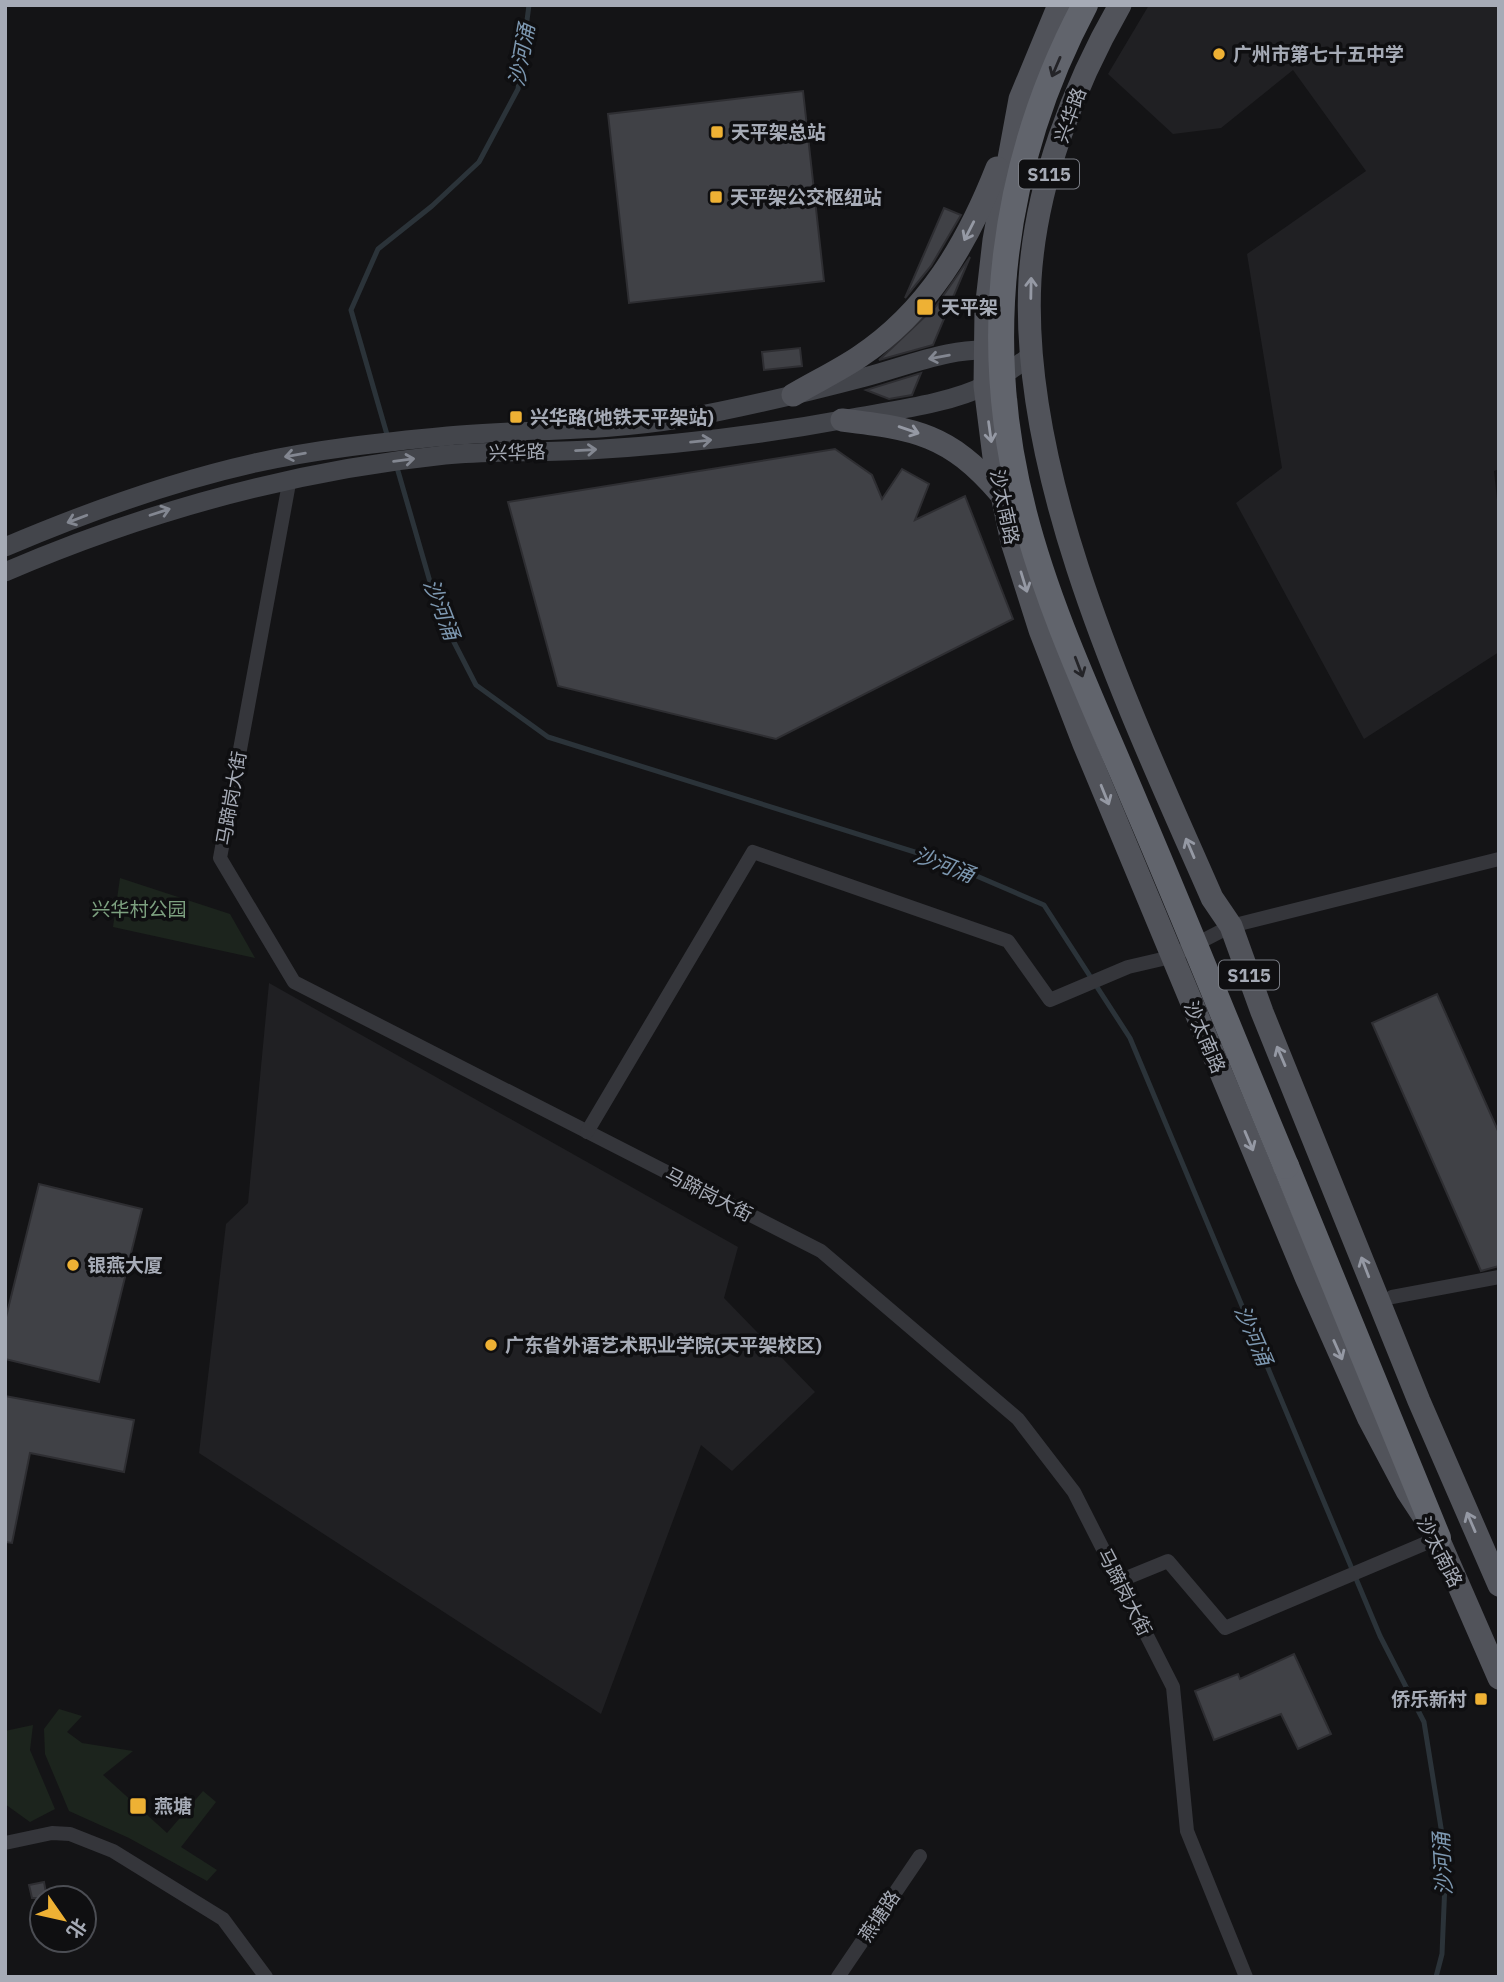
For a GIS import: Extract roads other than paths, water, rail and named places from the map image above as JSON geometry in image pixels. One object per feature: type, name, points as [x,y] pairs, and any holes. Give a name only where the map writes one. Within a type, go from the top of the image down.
[{"type":"highway","points":[[1085,5],[1040,108],[1021,164],[1003,268],[1000,341],[1008,436],[1024,515],[1072,650],[1438,1538]]},
{"type":"main road","name":"S115","points":[[985,368],[986,310],[994,240],[1014,123],[1027,79],[1059,5]]},
{"type":"main road","name":"兴华路","points":[[1031,356],[1031,279],[1048,177],[1073,102],[1096,49],[1121,5]]},
{"type":"main road","points":[[793,395],[859,357],[896,328],[925,299],[967,236],[1014,123]]},
{"type":"main road","name":"兴华路","points":[[448,445],[633,447],[766,433],[919,405],[985,368],[1031,356]]},
{"type":"main road","name":"兴华路","points":[[5,547],[108,508],[210,474],[295,455],[361,456],[678,419],[793,395],[932,358],[985,368],[1031,356]]},
{"type":"main road","name":"沙太南路","points":[[1031,356],[1049,464],[1088,593],[1212,898],[1231,926],[1262,1012],[1419,1401],[1499,1585]]},
{"type":"main road","name":"沙太南路","points":[[985,368],[1000,493],[1019,569],[1040,631],[1171,957],[1347,1371],[1407,1491],[1438,1538],[1499,1678]]},
{"type":"main road","points":[[842,420],[904,427],[947,446],[973,462],[1000,493]]},
{"type":"main road","name":"兴华路","points":[[5,572],[127,523],[189,503],[290,478],[361,456]]},
{"type":"street","name":"马蹄岗大街","points":[[290,478],[220,858],[294,982],[821,1251],[1018,1419],[1074,1492],[1173,1687],[1187,1830],[1246,1977]]},
{"type":"street","points":[[587,1132],[753,852],[1008,941],[1050,1000],[1128,967],[1171,957],[1231,926],[1499,859]]},
{"type":"street","points":[[1391,1297],[1499,1277]]},
{"type":"street","points":[[1119,1581],[1168,1561],[1225,1629],[1438,1538]]},
{"type":"street","points":[[5,1843],[52,1833],[70,1834],[113,1851],[223,1919],[266,1977]]},
{"type":"street","name":"燕塘路","points":[[838,1977],[920,1856]]},
{"type":"waterway","name":"沙河涌","points":[[388,438],[351,310],[378,249],[432,206],[479,162],[518,89],[529,5]]},
{"type":"waterway","name":"沙河涌","points":[[396,464],[439,613],[476,685],[548,737],[937,859],[1044,905],[1130,1038],[1380,1636],[1424,1722],[1446,1859],[1442,1954],[1436,1977]]},
{"type":"place","name":"广州市第七十五中学","points":[[1219,54]]},
{"type":"place","name":"天平架总站","points":[[717,132]]},
{"type":"place","name":"天平架公交枢纽站","points":[[716,197]]},
{"type":"place","name":"天平架","points":[[925,307]]},
{"type":"place","name":"兴华路(地铁天平架站)","points":[[516,417]]},
{"type":"place","name":"银燕大厦","points":[[73,1265]]},
{"type":"place","name":"广东省外语艺术职业学院(天平架校区)","points":[[491,1345]]},
{"type":"place","name":"侨乐新村","points":[[1481,1699]]},
{"type":"place","name":"燕塘","points":[[138,1806]]},
{"type":"park label","name":"兴华村公园","points":[[139,909]]}]
